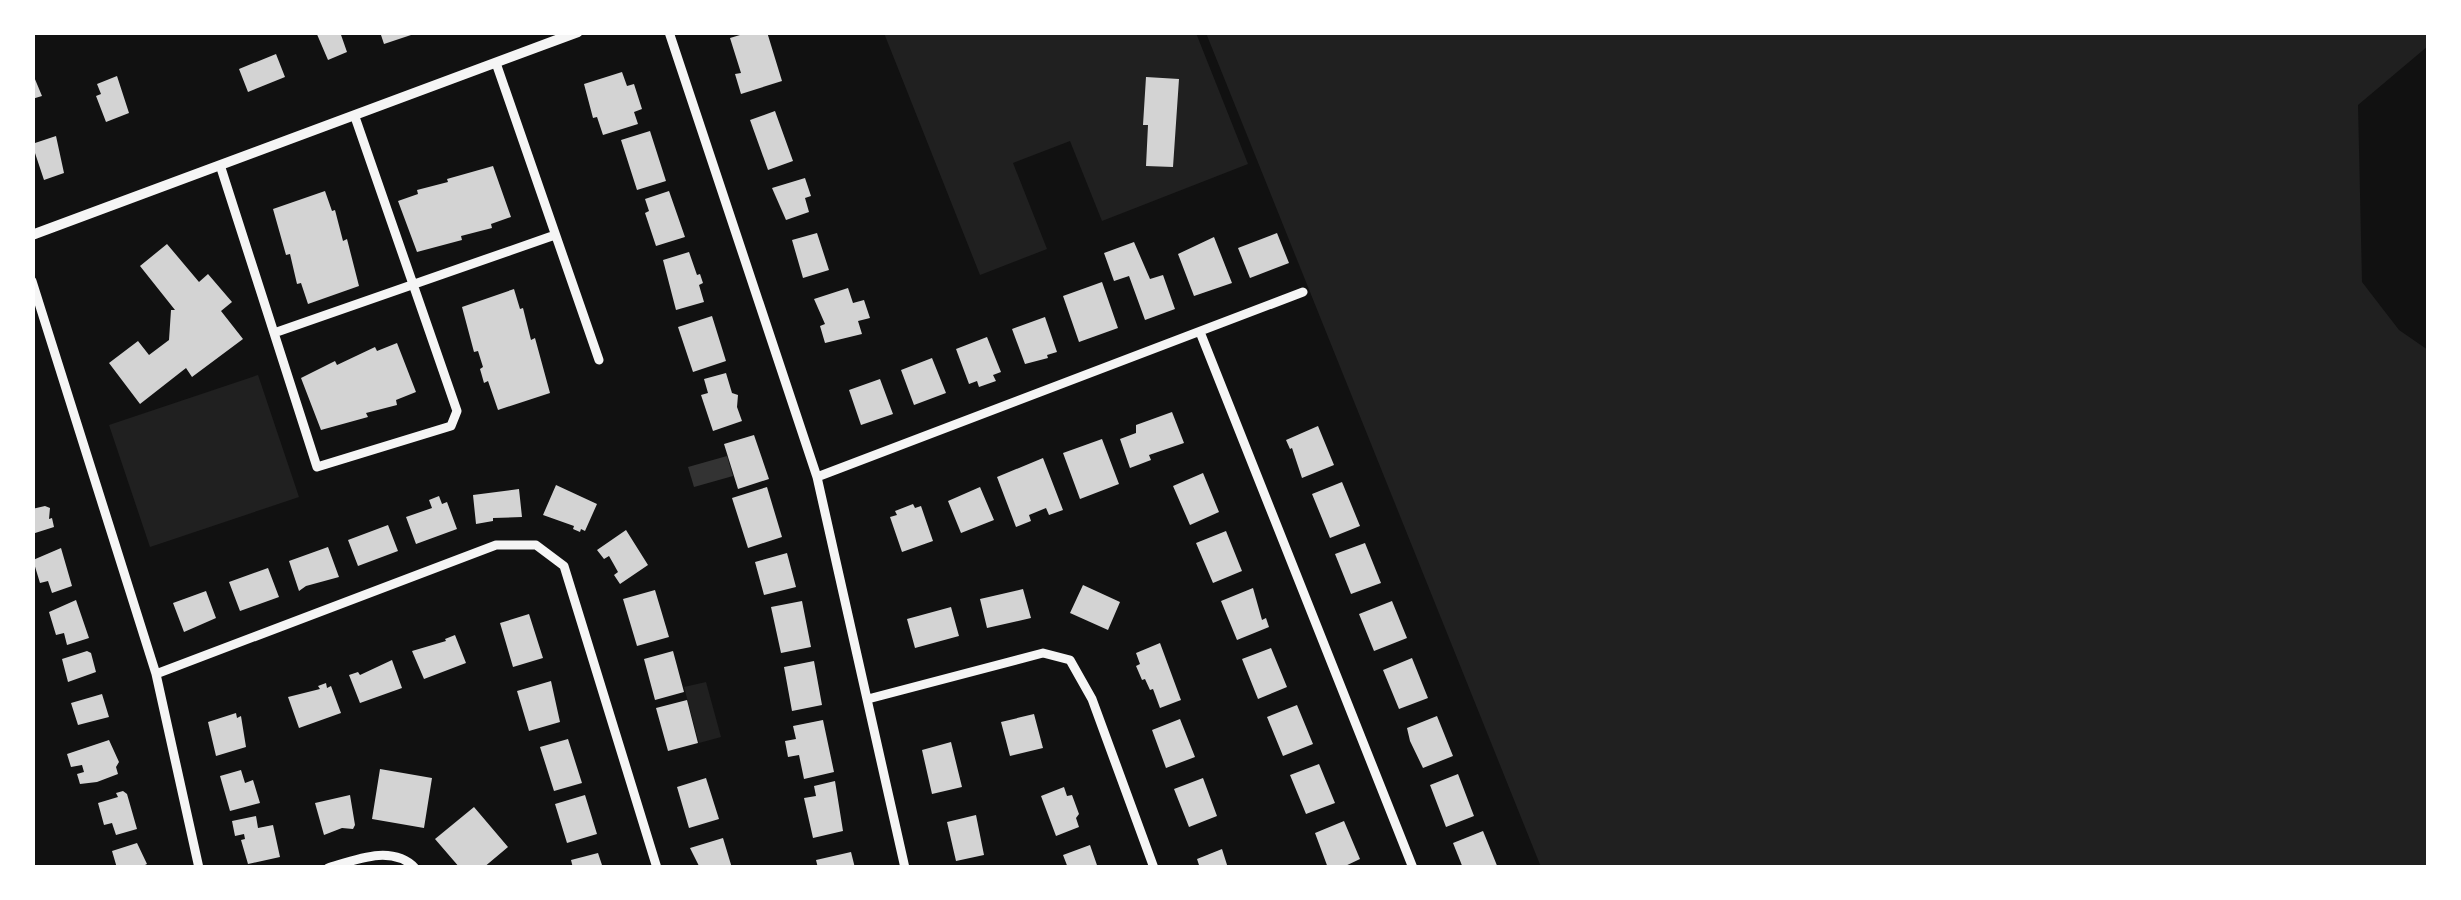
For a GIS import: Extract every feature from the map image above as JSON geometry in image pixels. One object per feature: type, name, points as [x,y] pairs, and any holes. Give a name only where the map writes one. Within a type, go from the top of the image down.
[{"type":"street","points":[[32,235],[221,168],[578,32]]},
{"type":"street","points":[[669,32],[817,477],[904,868]]},
{"type":"street","points":[[496,63],[598,360]]},
{"type":"street","points":[[221,168],[317,467],[452,426],[457,411],[355,117]]},
{"type":"street","points":[[274,334],[555,235]]},
{"type":"street","points":[[32,281],[156,674],[199,868]]},
{"type":"street","points":[[817,477],[1303,292]]},
{"type":"street","points":[[1200,332],[1413,868]]},
{"type":"street","points":[[156,674],[496,545],[536,544],[564,566],[657,868]]},
{"type":"street","points":[[868,699],[1042,653],[1070,660],[1092,698],[1154,868]]},
{"type":"street","points":[[328,868],[378,854],[410,862],[414,868]]},
{"type":"shaded area","points":[[884,33],[1196,33],[1248,164],[1102,221],[1070,141],[1013,163],[1047,249],[980,275]]},
{"type":"shaded area","points":[[1206,33],[2428,33],[2428,46],[2358,105],[2362,282],[2399,330],[2428,350],[2428,867],[1541,867]]},
{"type":"shaded area","points":[[258,375],[299,497],[150,547],[109,425]]},
{"type":"shaded area","points":[[727,456],[733,476],[694,487],[688,467]]},
{"type":"shaded area","points":[[706,682],[721,737],[699,743],[684,687]]},
{"type":"building","points":[[316,32],[340,32],[347,52],[328,60]]},
{"type":"building","points":[[380,32],[417,32],[417,33],[384,44]]},
{"type":"building","points":[[767,32],[782,81],[741,94],[735,74],[741,73],[730,38]]},
{"type":"building","points":[[276,54],[285,77],[248,92],[239,69]]},
{"type":"building","points":[[32,72],[42,96],[32,99]]},
{"type":"building","points":[[622,72],[627,86],[634,84],[642,109],[634,112],[638,124],[603,135],[597,117],[593,118],[584,84]]},
{"type":"building","points":[[117,76],[129,113],[106,122],[96,96],[101,94],[97,84]]},
{"type":"building","points":[[1146,77],[1179,79],[1173,167],[1146,166]]},
{"type":"building","points":[[775,111],[793,161],[768,170],[750,120]]},
{"type":"building","points":[[650,131],[666,181],[637,190],[621,140]]},
{"type":"building","points":[[56,136],[64,173],[44,180],[32,144]]},
{"type":"building","points":[[493,166],[511,217],[491,224],[492,228],[461,236],[462,240],[417,252],[398,201],[418,194],[417,190]]},
{"type":"building","points":[[805,178],[811,196],[805,198],[809,212],[786,220],[772,188]]},
{"type":"building","points":[[325,191],[343,241],[347,239],[359,286],[308,304],[301,283],[297,284],[290,254],[286,255],[273,209]]},
{"type":"building","points":[[669,191],[685,237],[656,246],[645,213],[649,211],[645,199]]},
{"type":"building","points":[[817,233],[829,270],[803,278],[792,240]]},
{"type":"building","points":[[1277,233],[1289,263],[1250,278],[1238,248]]},
{"type":"building","points":[[1214,237],[1232,283],[1194,296],[1178,254]]},
{"type":"building","points":[[1134,242],[1150,279],[1163,275],[1175,309],[1145,320],[1129,276],[1114,281],[1104,253]]},
{"type":"building","points":[[167,244],[199,282],[208,274],[232,302],[221,311],[243,339],[192,377],[186,368],[140,404],[109,363],[138,341],[149,355],[169,340],[171,310],[175,310],[140,266]]},
{"type":"building","points":[[689,252],[703,283],[699,285],[704,302],[676,310],[663,260]]},
{"type":"building","points":[[1102,282],[1118,328],[1079,342],[1063,296]]},
{"type":"building","points":[[848,288],[853,303],[864,300],[870,318],[858,321],[862,334],[825,343],[820,326],[825,324],[814,299]]},
{"type":"building","points":[[514,289],[531,340],[535,338],[550,393],[498,410],[488,381],[484,383],[480,369],[483,367],[478,351],[474,352],[462,307]]},
{"type":"building","points":[[712,316],[726,361],[693,372],[678,327]]},
{"type":"building","points":[[1045,317],[1057,352],[1025,364],[1012,329]]},
{"type":"building","points":[[987,337],[1001,372],[993,375],[996,381],[979,387],[977,381],[969,384],[956,349]]},
{"type":"building","points":[[397,343],[416,392],[396,400],[397,405],[366,413],[368,417],[321,430],[301,378],[335,361],[337,365],[375,347],[377,351]]},
{"type":"building","points":[[932,358],[946,393],[914,405],[901,370]]},
{"type":"building","points":[[726,373],[732,393],[738,395],[742,421],[713,431],[701,395],[708,393],[704,379]]},
{"type":"building","points":[[880,379],[893,414],[861,425],[849,390]]},
{"type":"building","points":[[1172,412],[1184,443],[1149,455],[1151,460],[1130,468],[1120,439],[1136,433],[1136,425]]},
{"type":"building","points":[[1318,426],[1334,465],[1302,478],[1286,440]]},
{"type":"building","points":[[754,435],[769,479],[738,489],[724,444]]},
{"type":"building","points":[[1102,439],[1119,484],[1080,499],[1063,453]]},
{"type":"building","points":[[1043,458],[1063,510],[1049,515],[1046,508],[1029,515],[1031,521],[1016,527],[997,477]]},
{"type":"building","points":[[1203,473],[1219,512],[1190,525],[1173,486]]},
{"type":"building","points":[[1342,482],[1360,526],[1330,538],[1312,494]]},
{"type":"building","points":[[556,485],[597,504],[585,531],[543,515]]},
{"type":"building","points":[[767,487],[782,537],[748,548],[732,498]]},
{"type":"building","points":[[980,487],[994,520],[961,533],[948,501]]},
{"type":"building","points":[[519,489],[522,517],[493,518],[476,524],[473,495]]},
{"type":"building","points":[[439,496],[442,504],[447,502],[457,529],[416,544],[406,517],[432,508],[429,500]]},
{"type":"building","points":[[913,504],[915,508],[921,506],[933,541],[902,552],[890,517]]},
{"type":"building","points":[[50,508],[49,519],[52,518],[54,527],[32,534],[32,509]]},
{"type":"building","points":[[388,525],[398,551],[358,566],[348,540]]},
{"type":"building","points":[[626,530],[648,565],[620,584],[609,556],[604,559],[597,550]]},
{"type":"building","points":[[1226,531],[1242,571],[1213,583],[1196,543]]},
{"type":"building","points":[[1365,543],[1381,583],[1351,594],[1335,554]]},
{"type":"building","points":[[328,547],[339,577],[299,591],[289,561]]},
{"type":"building","points":[[61,548],[72,586],[52,593],[48,581],[40,583],[33,560]]},
{"type":"building","points":[[787,553],[796,587],[764,595],[755,562]]},
{"type":"building","points":[[268,568],[279,597],[240,611],[229,582]]},
{"type":"building","points":[[1083,585],[1120,602],[1108,630],[1070,613]]},
{"type":"building","points":[[1253,588],[1262,620],[1266,618],[1269,627],[1237,640],[1221,601]]},
{"type":"building","points":[[1023,589],[1031,618],[987,628],[980,599]]},
{"type":"building","points":[[655,590],[669,637],[637,646],[623,599]]},
{"type":"building","points":[[206,591],[216,618],[184,632],[173,603]]},
{"type":"building","points":[[76,600],[89,638],[67,645],[64,633],[56,635],[49,612]]},
{"type":"building","points":[[802,601],[811,647],[781,653],[771,607]]},
{"type":"building","points":[[1392,601],[1407,638],[1374,651],[1359,614]]},
{"type":"building","points":[[951,607],[959,636],[915,648],[907,619]]},
{"type":"building","points":[[529,614],[543,658],[513,667],[500,623]]},
{"type":"building","points":[[455,635],[466,663],[424,679],[412,651]]},
{"type":"building","points":[[1160,643],[1181,700],[1160,708],[1153,689],[1142,680],[1136,653]]},
{"type":"building","points":[[1271,648],[1287,687],[1258,699],[1242,659]]},
{"type":"building","points":[[87,651],[96,672],[68,682],[62,659]]},
{"type":"building","points":[[673,651],[684,692],[655,700],[644,659]]},
{"type":"building","points":[[1412,658],[1428,698],[1399,709],[1383,670]]},
{"type":"building","points":[[392,660],[402,688],[360,703],[349,675],[360,675]]},
{"type":"building","points":[[814,661],[822,705],[792,711],[784,667]]},
{"type":"building","points":[[551,681],[560,722],[529,731],[517,691]]},
{"type":"building","points":[[326,683],[327,688],[331,686],[341,713],[299,728],[288,697],[320,689],[318,686]]},
{"type":"building","points":[[102,694],[109,717],[78,725],[71,703]]},
{"type":"building","points":[[687,700],[698,743],[668,751],[656,708]]},
{"type":"building","points":[[1297,705],[1313,744],[1283,756],[1267,717]]},
{"type":"building","points":[[236,713],[237,718],[241,716],[246,747],[216,756],[208,722]]},
{"type":"building","points":[[1034,714],[1043,748],[1010,756],[1001,722]]},
{"type":"building","points":[[1437,716],[1453,756],[1423,768],[1407,728]]},
{"type":"building","points":[[1180,719],[1195,757],[1166,768],[1152,730]]},
{"type":"building","points":[[823,720],[834,772],[804,779],[799,755],[788,757],[785,741],[796,739],[793,726]]},
{"type":"building","points":[[568,739],[582,783],[554,791],[540,747]]},
{"type":"building","points":[[109,740],[119,762],[118,774],[80,784],[77,774],[84,772],[82,765],[71,767],[67,754]]},
{"type":"building","points":[[951,742],[962,787],[932,794],[922,750]]},
{"type":"building","points":[[1319,764],[1335,803],[1306,814],[1290,775]]},
{"type":"building","points":[[380,769],[432,778],[424,828],[372,819]]},
{"type":"building","points":[[241,770],[245,783],[253,780],[260,803],[230,811],[220,776]]},
{"type":"building","points":[[1458,774],[1474,816],[1446,827],[1430,785]]},
{"type":"building","points":[[706,778],[719,819],[689,828],[677,787]]},
{"type":"building","points":[[1203,778],[1217,816],[1189,827],[1174,789]]},
{"type":"building","points":[[835,781],[843,831],[813,838],[804,798],[816,796],[814,786]]},
{"type":"building","points":[[1064,787],[1067,796],[1072,795],[1079,827],[1056,836],[1041,796]]},
{"type":"building","points":[[123,791],[137,829],[116,835],[112,823],[104,825],[98,803],[118,797],[116,793]]},
{"type":"building","points":[[350,795],[353,829],[342,828],[324,835],[315,803]]},
{"type":"building","points":[[585,795],[597,834],[567,843],[555,804]]},
{"type":"building","points":[[474,807],[508,847],[483,868],[460,868],[435,839]]},
{"type":"building","points":[[976,815],[984,855],[956,861],[947,822]]},
{"type":"building","points":[[256,816],[258,828],[273,825],[280,857],[248,864],[241,840],[245,839],[244,834],[235,836],[232,821]]},
{"type":"building","points":[[1344,821],[1360,859],[1341,868],[1328,868],[1315,833]]},
{"type":"building","points":[[1483,831],[1498,868],[1463,868],[1453,843]]},
{"type":"building","points":[[723,838],[732,868],[700,868],[690,848]]},
{"type":"building","points":[[137,843],[147,864],[117,868],[112,851]]},
{"type":"building","points":[[1090,845],[1098,868],[1068,868],[1063,855]]},
{"type":"building","points":[[1222,849],[1228,868],[1200,868],[1197,859]]},
{"type":"building","points":[[851,852],[855,868],[818,868],[816,860]]},
{"type":"building","points":[[598,853],[603,868],[573,868],[571,860]]}]
